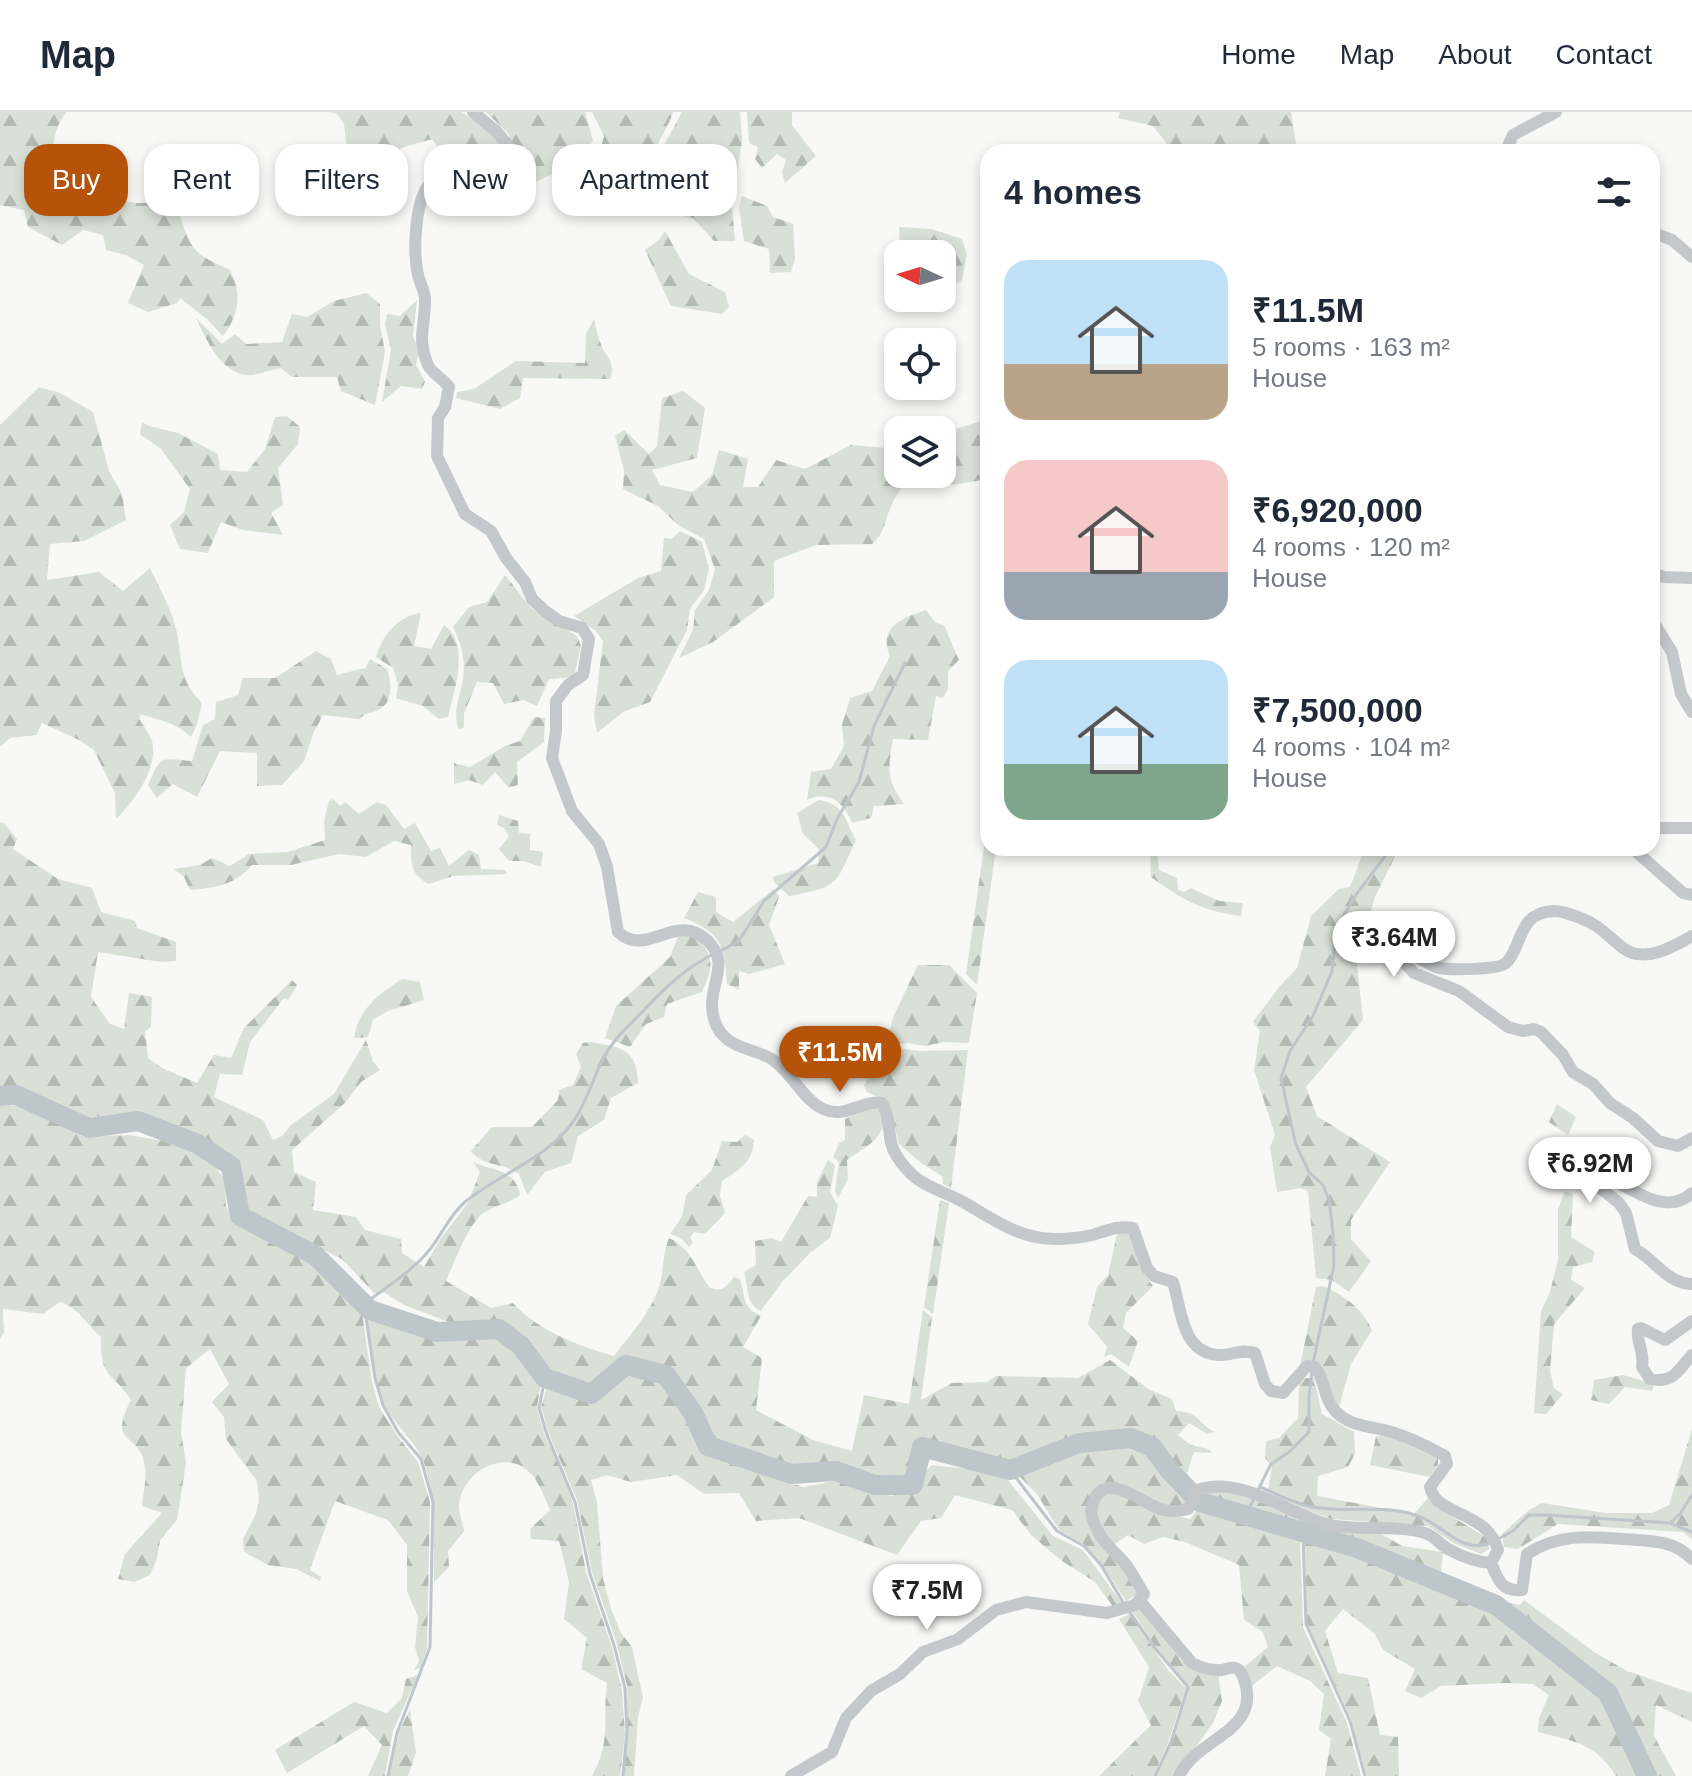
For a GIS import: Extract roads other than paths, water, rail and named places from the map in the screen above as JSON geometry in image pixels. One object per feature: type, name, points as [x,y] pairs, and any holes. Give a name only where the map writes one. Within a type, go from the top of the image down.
[{"type":"street","points":[[473,112],[507,144],[507,155],[498,162],[457,165],[429,183],[417,224],[415,248],[418,275],[425,296],[420,332],[423,349],[430,369],[449,387],[445,407],[438,418],[437,456],[465,514],[491,531],[506,558],[525,582],[532,599],[559,621],[582,628],[589,639],[583,675],[568,685],[556,701],[552,758],[572,811],[599,844],[607,867],[618,932],[625,939],[633,941],[680,929],[690,930],[711,943],[719,959],[719,978],[712,1007],[719,1031],[741,1047],[770,1058],[818,1107],[844,1113],[872,1101],[882,1103],[889,1114],[894,1152],[912,1177],[933,1190],[964,1202],[1001,1226],[1041,1239],[1090,1236],[1125,1226],[1133,1228],[1147,1268],[1154,1276],[1173,1282],[1185,1331],[1195,1346],[1207,1354],[1221,1355],[1246,1350],[1255,1353],[1265,1384],[1271,1391],[1283,1393],[1307,1366],[1315,1367],[1322,1375],[1329,1403],[1338,1414],[1363,1426],[1389,1431],[1445,1456],[1447,1464],[1430,1487],[1432,1494],[1443,1505],[1485,1527],[1495,1536],[1498,1550],[1491,1563]]},
{"type":"street","points":[[1509,144],[1513,135],[1556,112]]},
{"type":"street","points":[[1660,235],[1672,240],[1692,257]]},
{"type":"street","points":[[1660,576],[1692,578]]},
{"type":"street","points":[[1660,633],[1672,652],[1681,694],[1692,712]]},
{"type":"street","points":[[1660,828],[1692,828]]},
{"type":"street","points":[[1641,856],[1683,893],[1692,895]]},
{"type":"street","points":[[1692,936],[1653,954],[1632,952],[1624,949],[1598,925],[1554,911],[1533,918],[1526,925],[1506,963],[1498,966],[1440,968],[1412,954],[1405,955],[1402,960],[1414,973],[1459,991],[1508,1027],[1541,1032],[1563,1055],[1573,1072],[1593,1084],[1610,1103],[1633,1118],[1658,1141],[1678,1146],[1692,1138]]},
{"type":"street","points":[[1692,1193],[1680,1202],[1667,1205],[1604,1176],[1597,1178],[1595,1184],[1619,1203],[1626,1213],[1635,1249],[1654,1261],[1667,1277],[1692,1284]]},
{"type":"street","points":[[1692,1321],[1665,1340],[1641,1328],[1637,1335],[1644,1359],[1642,1367],[1650,1379],[1667,1380],[1678,1375],[1692,1355]]},
{"type":"street","points":[[791,1776],[832,1752],[846,1718],[871,1691],[900,1674],[923,1652],[958,1639],[996,1610],[1026,1602],[1090,1613],[1121,1610],[1137,1603],[1144,1594],[1097,1531],[1091,1514],[1094,1499],[1108,1487],[1123,1490],[1162,1510],[1188,1509],[1198,1490],[1222,1487],[1266,1496],[1281,1506],[1325,1523],[1425,1533],[1449,1550],[1477,1562],[1491,1563]]},
{"type":"street","points":[[1491,1563],[1502,1586],[1511,1591],[1522,1590],[1527,1554],[1550,1541],[1583,1535],[1670,1543],[1692,1559]]},
{"type":"street","points":[[1137,1603],[1192,1663],[1203,1669],[1235,1668],[1242,1672],[1247,1686],[1246,1705],[1239,1723],[1193,1756],[1179,1776]]},
{"type":"waterway","points":[[720,951],[739,941],[764,901],[826,847],[837,819],[859,782],[874,726],[905,663]]},
{"type":"waterway","points":[[1313,1363],[1334,1265],[1333,1232],[1329,1200],[1323,1185],[1309,1172],[1296,1145],[1281,1078],[1290,1051],[1313,1016],[1332,971],[1337,926],[1385,856]]},
{"type":"waterway","points":[[388,1776],[397,1733],[430,1647],[433,1502],[421,1459],[398,1432],[383,1405],[375,1378],[364,1304],[419,1261],[466,1201],[542,1152],[565,1132],[578,1115],[604,1057],[617,1038],[659,994],[713,954]]},
{"type":"waterway","points":[[0,1096],[16,1095],[89,1128],[138,1121],[198,1144],[231,1166],[240,1216],[316,1256],[370,1310],[437,1332],[499,1329],[521,1346],[545,1378],[591,1394],[626,1365],[666,1375],[693,1413],[708,1446],[791,1474],[836,1471],[875,1485],[913,1485],[922,1447],[1010,1470],[1079,1443],[1131,1438],[1152,1447],[1200,1502],[1357,1548],[1496,1605],[1608,1693],[1647,1776]]},
{"type":"waterway","points":[[1258,1490],[1271,1464],[1289,1452],[1309,1432],[1312,1371]]},
{"type":"waterway","points":[[545,1378],[539,1408],[575,1502],[590,1574],[625,1688],[627,1731],[623,1776]]},
{"type":"waterway","points":[[1010,1470],[1057,1531],[1084,1546],[1101,1565],[1124,1604]]},
{"type":"waterway","points":[[1260,1487],[1313,1507],[1412,1514],[1465,1543],[1482,1545],[1492,1542]]},
{"type":"waterway","points":[[1670,1523],[1692,1495]]},
{"type":"waterway","points":[[1245,1516],[1255,1497]]},
{"type":"waterway","points":[[1498,1539],[1513,1531],[1529,1515],[1670,1523],[1692,1532]]},
{"type":"waterway","points":[[1303,1534],[1306,1624],[1350,1721],[1365,1776]]},
{"type":"waterway","points":[[1129,1611],[1188,1687],[1171,1742],[1155,1776]]}]
